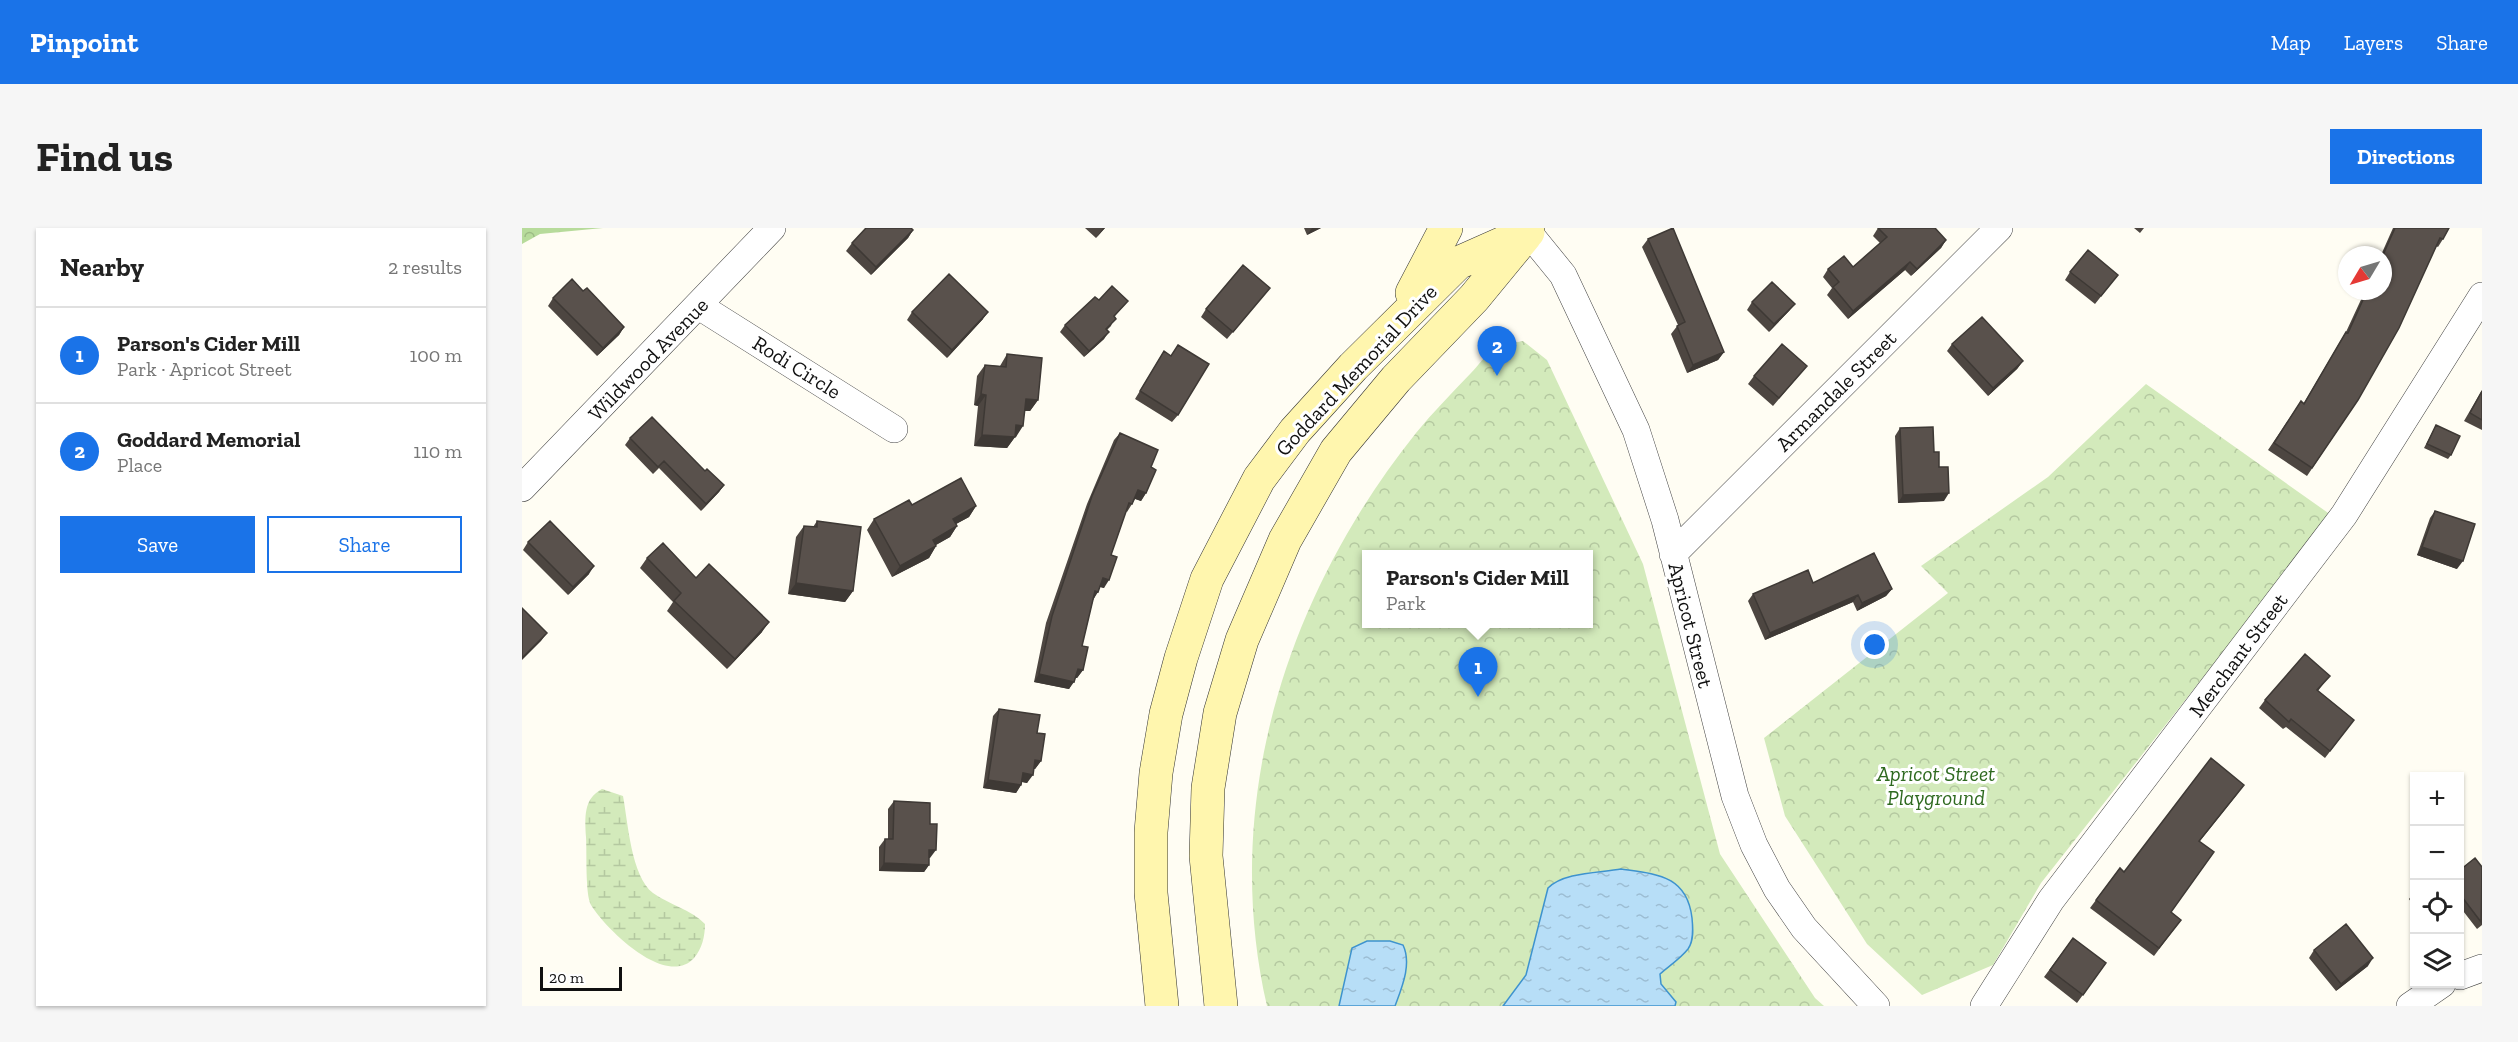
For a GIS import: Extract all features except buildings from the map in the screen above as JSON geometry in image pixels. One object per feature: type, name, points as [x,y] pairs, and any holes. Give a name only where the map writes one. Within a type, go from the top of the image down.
[{"type":"main road","points":[[1399,319],[1446,228]]},
{"type":"main road","name":"Goddard Memorial Drive","points":[[1162,1006],[1151,892],[1150,832],[1156,773],[1166,714],[1197,603],[1258,479],[1294,431],[1399,319],[1458,263],[1529,229]]},
{"type":"main road","name":"Goddard Memorial Drive","points":[[1221,1006],[1217,993],[1206,856],[1208,788],[1220,713],[1242,640],[1285,540],[1336,452],[1396,379],[1474,298],[1529,229]]},
{"type":"street","name":"Wildwood Avenue","points":[[522,488],[772,228]]},
{"type":"street","name":"Armandale Street","points":[[1673,554],[1999,228]]},
{"type":"street","name":"Apricot Street","points":[[1529,229],[1563,275],[1626,407],[1646,460],[1673,554],[1734,796],[1754,845],[1777,889],[1804,928],[1876,1006]]},
{"type":"street","name":"Merchant Street","points":[[1984,1006],[2051,900],[2344,515],[2482,296]]},
{"type":"street","name":"Rodi Circle","points":[[699,306],[894,429]]},
{"type":"street","points":[[2464,975],[2482,968]]},
{"type":"street","points":[[2410,1006],[2436,988]]},
{"type":"green space","points":[[522,228],[603,228],[540,234],[522,244]]},
{"type":"green space","points":[[1523,341],[1547,360],[1643,564],[1720,854],[1815,998],[1824,1006],[1267,1006],[1255,929],[1252,853],[1259,778],[1276,703],[1300,631],[1332,562],[1371,495],[1416,433],[1436,410],[1490,352],[1507,344]]},
{"type":"green space","name":"Apricot Street Playground","points":[[2146,384],[2331,515],[2041,883],[1993,965],[1922,995],[1867,944],[1785,816],[1764,738],[1948,593],[1921,566],[2048,477]]},
{"type":"green space","points":[[602,789],[623,796],[635,862],[646,885],[653,893],[705,924],[704,938],[699,951],[694,958],[682,966],[668,966],[637,952],[609,927],[591,905],[587,883],[586,810],[591,798]]},
{"type":"water","points":[[1621,869],[1658,875],[1668,879],[1684,893],[1689,904],[1693,930],[1690,946],[1682,956],[1660,974],[1661,984],[1676,1002],[1675,1006],[1503,1006],[1526,975],[1548,888],[1572,876]]},
{"type":"water","points":[[1367,941],[1390,941],[1403,945],[1406,952],[1406,968],[1395,1006],[1339,1006],[1352,948]]},
{"type":"place","name":"Goddard Memorial","points":[[1497,376]]},
{"type":"place","name":"Parson's Cider Mill","points":[[1478,697]]}]
